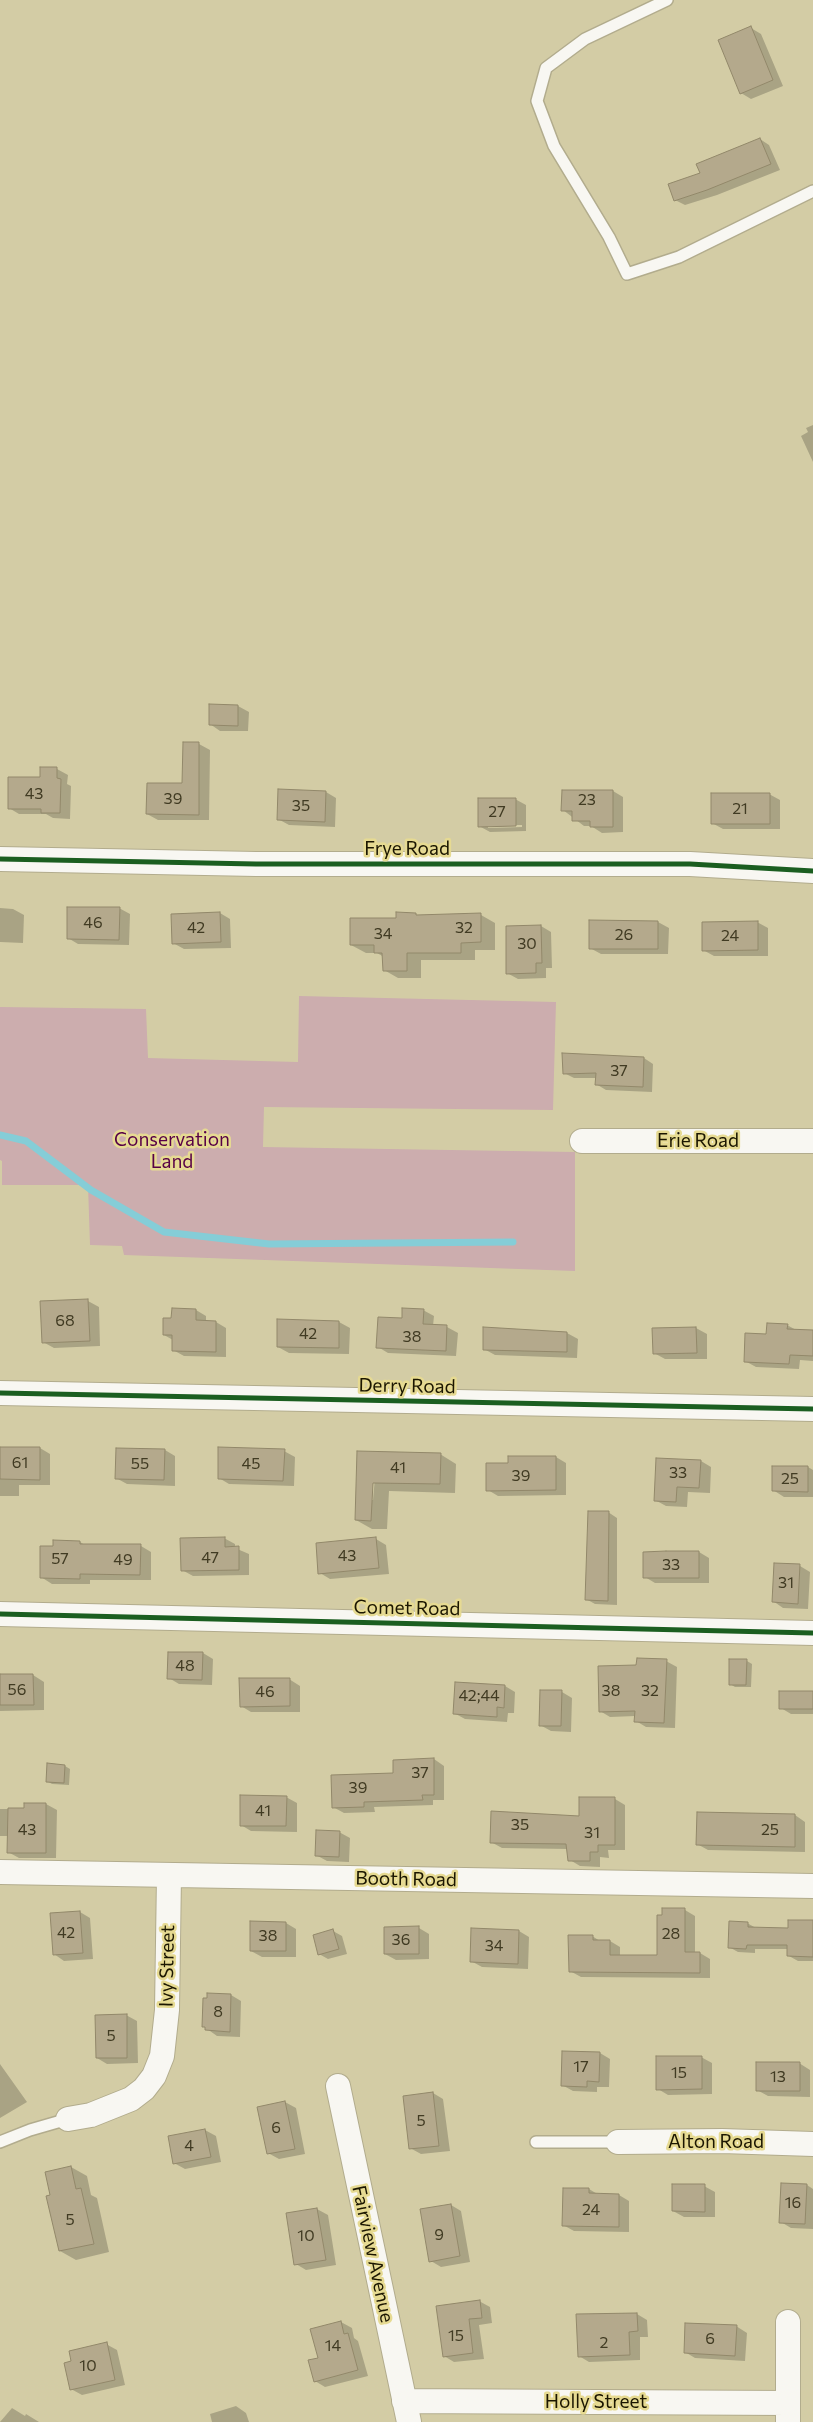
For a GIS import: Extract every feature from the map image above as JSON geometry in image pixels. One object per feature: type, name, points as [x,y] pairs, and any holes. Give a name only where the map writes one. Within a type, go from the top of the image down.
[{"type":"street","name":"Frye Road","points":[[0,859],[256,864],[690,864],[813,870]]},
{"type":"street","name":"Erie Road","points":[[582,1141],[813,1141]]},
{"type":"street","name":"Derry Road","points":[[0,1393],[813,1408]]},
{"type":"street","name":"Comet Road","points":[[0,1614],[813,1633]]},
{"type":"street","name":"Booth Road","points":[[0,1872],[813,1886]]},
{"type":"street","name":"Ivy Street","points":[[68,2120],[91,2115],[131,2099],[144,2089],[154,2076],[162,2056],[167,2010],[168,1875]]},
{"type":"street","name":"Fairview Avenue","points":[[338,2086],[406,2411]]},
{"type":"street","name":"Alton Road","points":[[618,2142],[722,2141],[813,2144]]},
{"type":"street","points":[[788,2322],[788,2412]]},
{"type":"street","name":"Holly Street","points":[[406,2411],[788,2412]]},
{"type":"lane","points":[[667,0],[585,39],[546,68],[537,101],[554,146],[609,237],[627,274],[679,257],[813,192]]},
{"type":"lane","points":[[0,2142],[30,2130],[68,2120]]},
{"type":"lane","points":[[536,2142],[618,2142]]},
{"type":"green space","name":"Conservation Land","points":[[299,996],[556,1002],[553,1110],[264,1107],[263,1147],[575,1152],[575,1271],[124,1255],[122,1246],[90,1245],[88,1185],[2,1185],[2,1161],[0,1160],[0,1007],[146,1009],[148,1058],[298,1062]]},
{"type":"building","points":[[751,26],[773,80],[740,94],[718,40]]},
{"type":"building","points":[[760,138],[771,164],[674,201],[668,184],[700,173],[696,164]]},
{"type":"building","points":[[209,704],[238,705],[238,726],[209,725]]},
{"type":"building","points":[[183,742],[199,742],[199,815],[146,814],[147,783],[182,783]]},
{"type":"building","points":[[40,767],[57,767],[57,778],[61,779],[60,813],[41,813],[41,809],[8,809],[8,777],[40,777]]},
{"type":"building","points":[[278,789],[326,791],[325,822],[277,820]]},
{"type":"building","points":[[562,790],[613,790],[613,827],[590,827],[590,821],[572,821],[572,811],[561,811]]},
{"type":"building","points":[[711,793],[770,793],[770,824],[711,824]]},
{"type":"building","points":[[478,798],[516,798],[516,826],[478,827]]},
{"type":"building","points":[[67,907],[120,907],[119,940],[67,939]]},
{"type":"building","points":[[220,912],[221,942],[172,944],[171,914]]},
{"type":"building","points":[[396,912],[416,913],[416,915],[481,913],[481,942],[461,943],[461,953],[407,953],[407,971],[383,971],[382,953],[374,953],[374,945],[350,945],[350,918],[396,918]]},
{"type":"building","points":[[589,920],[658,921],[658,949],[589,949]]},
{"type":"building","points":[[758,921],[758,950],[702,951],[702,922]]},
{"type":"building","points":[[541,925],[542,963],[536,963],[536,973],[506,974],[506,926]]},
{"type":"building","points":[[562,1053],[644,1057],[643,1087],[595,1085],[596,1073],[563,1074]]},
{"type":"building","points":[[88,1299],[90,1341],[42,1343],[40,1301]]},
{"type":"building","points":[[172,1308],[196,1309],[196,1320],[216,1321],[216,1352],[172,1351],[172,1335],[163,1335],[163,1318],[171,1318]]},
{"type":"building","points":[[402,1308],[424,1309],[423,1324],[447,1325],[446,1351],[376,1348],[378,1317],[402,1318]]},
{"type":"building","points":[[277,1319],[339,1321],[339,1348],[277,1347]]},
{"type":"building","points":[[767,1323],[788,1324],[787,1329],[813,1330],[813,1356],[790,1355],[789,1364],[744,1362],[745,1333],[766,1334]]},
{"type":"building","points":[[483,1327],[567,1332],[567,1352],[483,1350]]},
{"type":"building","points":[[696,1327],[697,1353],[653,1354],[652,1328]]},
{"type":"building","points":[[0,1447],[40,1447],[40,1480],[0,1479]]},
{"type":"building","points":[[218,1447],[285,1449],[283,1481],[218,1479]]},
{"type":"building","points":[[116,1448],[165,1449],[164,1480],[115,1479]]},
{"type":"building","points":[[357,1451],[441,1453],[440,1484],[373,1483],[371,1521],[355,1520]]},
{"type":"building","points":[[508,1456],[556,1456],[556,1490],[486,1491],[486,1463],[508,1463]]},
{"type":"building","points":[[656,1458],[701,1460],[699,1488],[677,1487],[676,1502],[654,1501]]},
{"type":"building","points":[[772,1466],[808,1466],[808,1492],[772,1491]]},
{"type":"building","points":[[588,1511],[609,1511],[608,1601],[585,1600]]},
{"type":"building","points":[[225,1537],[225,1547],[239,1546],[239,1570],[181,1571],[180,1538]]},
{"type":"building","points":[[376,1537],[379,1568],[318,1574],[316,1543]]},
{"type":"building","points":[[53,1540],[80,1541],[80,1544],[141,1544],[140,1575],[80,1574],[80,1579],[40,1578],[40,1546],[53,1546]]},
{"type":"building","points":[[699,1551],[699,1578],[643,1578],[643,1552]]},
{"type":"building","points":[[774,1563],[800,1564],[798,1604],[772,1602]]},
{"type":"building","points":[[168,1652],[203,1652],[202,1680],[167,1679]]},
{"type":"building","points":[[637,1658],[667,1659],[664,1723],[634,1722],[635,1711],[599,1712],[598,1666],[636,1665]]},
{"type":"building","points":[[729,1659],[747,1659],[746,1685],[729,1685]]},
{"type":"building","points":[[0,1674],[33,1674],[34,1705],[0,1705]]},
{"type":"building","points":[[239,1678],[290,1678],[290,1706],[240,1707]]},
{"type":"building","points":[[455,1682],[505,1685],[504,1708],[497,1707],[497,1717],[453,1714]]},
{"type":"building","points":[[540,1690],[562,1690],[561,1726],[539,1726]]},
{"type":"building","points":[[779,1691],[813,1691],[813,1709],[779,1709]]},
{"type":"building","points":[[434,1758],[434,1795],[422,1795],[423,1800],[364,1802],[364,1807],[332,1808],[331,1775],[393,1773],[393,1760]]},
{"type":"building","points":[[47,1763],[65,1765],[64,1783],[46,1782]]},
{"type":"building","points":[[240,1795],[287,1796],[286,1826],[240,1826]]},
{"type":"building","points":[[579,1797],[615,1797],[615,1845],[598,1845],[598,1852],[590,1852],[590,1861],[568,1861],[566,1844],[490,1843],[491,1811],[579,1816]]},
{"type":"building","points":[[24,1803],[46,1803],[46,1853],[7,1853],[8,1808],[24,1808]]},
{"type":"building","points":[[697,1812],[795,1814],[795,1847],[696,1845]]},
{"type":"building","points":[[316,1830],[340,1831],[339,1857],[315,1856]]},
{"type":"building","points":[[662,1908],[685,1908],[685,1952],[700,1952],[700,1973],[569,1972],[568,1935],[593,1935],[593,1940],[610,1940],[610,1955],[657,1955],[657,1915],[662,1915]]},
{"type":"building","points":[[80,1911],[83,1953],[53,1955],[50,1913]]},
{"type":"building","points":[[788,1920],[813,1920],[813,1957],[787,1956],[787,1945],[747,1945],[746,1949],[728,1948],[729,1921],[748,1922],[748,1927],[788,1928]]},
{"type":"building","points":[[250,1921],[286,1922],[286,1951],[250,1951]]},
{"type":"building","points":[[419,1926],[419,1954],[384,1954],[384,1927]]},
{"type":"building","points":[[471,1928],[519,1930],[518,1964],[470,1962]]},
{"type":"building","points":[[333,1929],[339,1949],[318,1955],[313,1935]]},
{"type":"building","points":[[207,1993],[231,1994],[230,2032],[205,2030],[205,2027],[202,2027],[203,1998],[207,1998]]},
{"type":"building","points":[[127,2014],[127,2058],[96,2058],[95,2015]]},
{"type":"building","points":[[562,2051],[600,2052],[599,2082],[587,2081],[587,2087],[561,2086]]},
{"type":"building","points":[[656,2056],[702,2056],[702,2089],[656,2090]]},
{"type":"building","points":[[756,2062],[800,2062],[800,2091],[756,2091]]},
{"type":"building","points":[[433,2092],[439,2146],[409,2149],[403,2096]]},
{"type":"building","points":[[285,2101],[295,2149],[267,2154],[257,2107]]},
{"type":"building","points":[[205,2129],[211,2157],[173,2164],[168,2136]]},
{"type":"building","points":[[71,2166],[76,2189],[81,2188],[94,2244],[59,2251],[46,2196],[50,2195],[45,2172]]},
{"type":"building","points":[[781,2183],[807,2184],[805,2224],[779,2223]]},
{"type":"building","points":[[672,2184],[705,2184],[705,2212],[672,2211]]},
{"type":"building","points":[[563,2188],[589,2188],[589,2193],[619,2194],[619,2227],[562,2226]]},
{"type":"building","points":[[451,2204],[460,2256],[429,2262],[420,2209]]},
{"type":"building","points":[[317,2208],[326,2260],[294,2265],[286,2213]]},
{"type":"building","points":[[480,2300],[482,2318],[469,2319],[473,2353],[443,2357],[436,2306]]},
{"type":"building","points":[[637,2313],[638,2331],[629,2332],[630,2355],[578,2357],[576,2314]]},
{"type":"building","points":[[341,2321],[344,2334],[348,2333],[358,2370],[314,2382],[308,2360],[318,2358],[310,2329]]},
{"type":"building","points":[[685,2323],[737,2325],[735,2356],[684,2353]]},
{"type":"building","points":[[107,2342],[115,2380],[70,2390],[64,2363],[71,2361],[69,2351]]},
{"type":"waterway","points":[[0,1135],[26,1141],[91,1190],[164,1232],[269,1244],[513,1242]]},
{"type":"cycle path","points":[[0,859],[256,864],[690,864],[813,871]]},
{"type":"cycle path","points":[[0,1393],[813,1409]]},
{"type":"cycle path","points":[[0,1614],[813,1633]]}]
